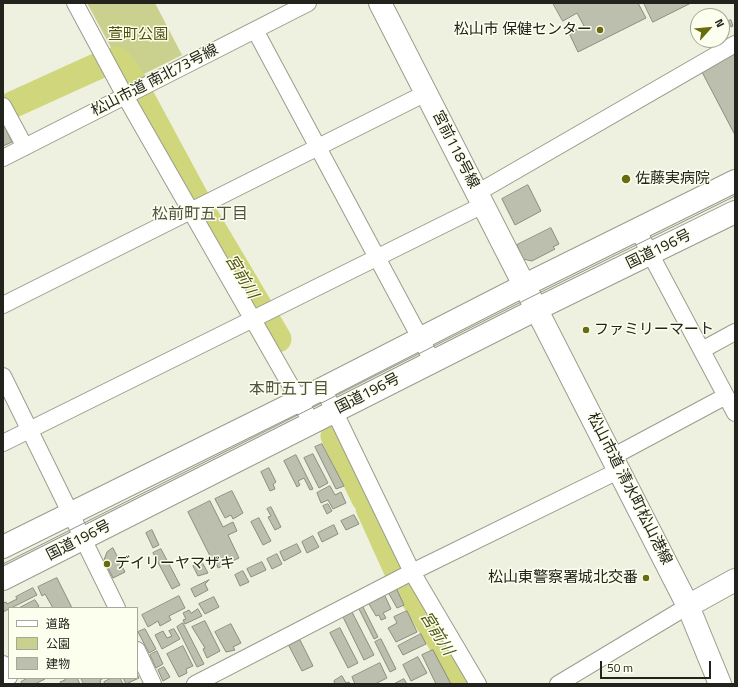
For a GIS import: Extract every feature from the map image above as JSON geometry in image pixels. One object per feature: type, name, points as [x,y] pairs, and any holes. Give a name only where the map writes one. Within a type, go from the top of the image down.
[{"type":"main road","name":"宮前118号線","points":[[380,3],[531,297]]},
{"type":"main road","name":"国道196号","points":[[3,579],[432,362],[637,229],[735,181]]},
{"type":"main road","name":"国道196号","points":[[3,547],[421,339],[531,297],[650,255],[735,212]]},
{"type":"main road","name":"松山市道 清水町松山港線","points":[[531,297],[688,606],[720,684]]},
{"type":"main road","points":[[688,606],[735,580]]},
{"type":"street","points":[[75,3],[125,96],[312,423]]},
{"type":"street","name":"松山市道 南北73号線","points":[[3,158],[308,3]]},
{"type":"street","points":[[255,30],[316,148],[421,339],[432,362]]},
{"type":"street","points":[[3,443],[376,257],[480,199],[735,44]]},
{"type":"street","points":[[3,305],[426,93]]},
{"type":"street","points":[[3,106],[25,147]]},
{"type":"street","points":[[637,229],[735,413]]},
{"type":"street","points":[[702,350],[735,332]]},
{"type":"street","points":[[3,376],[117,607]]},
{"type":"street","points":[[323,388],[412,572],[478,684]]},
{"type":"street","points":[[195,684],[412,572],[616,463],[726,396]]},
{"type":"street","points":[[558,684],[688,606]]},
{"type":"street","points":[[138,652],[153,684]]},
{"type":"street","points":[[3,664],[8,675]]},
{"type":"green space","name":"萱町公園","points":[[87,3],[155,3],[182,55],[138,77],[114,53]]},
{"type":"building","name":"松山市 保健センター","points":[[553,3],[638,3],[646,18],[578,52],[569,33],[584,26],[577,13],[563,21]]},
{"type":"building","points":[[644,3],[691,3],[653,22]]},
{"type":"building","points":[[730,20],[733,26],[731,27],[730,25]]},
{"type":"building","points":[[735,54],[735,135],[702,72]]},
{"type":"building","points":[[3,123],[12,142],[3,146]]},
{"type":"building","points":[[528,185],[541,211],[515,225],[502,199]]},
{"type":"building","points":[[551,228],[559,244],[553,247],[555,249],[532,261],[523,259],[517,245]]},
{"type":"building","points":[[322,444],[344,486],[336,489],[315,447]]},
{"type":"building","points":[[313,454],[328,483],[319,488],[304,458]]},
{"type":"building","points":[[296,455],[313,489],[310,490],[304,478],[298,481],[300,485],[297,487],[284,461]]},
{"type":"building","points":[[269,468],[276,482],[273,484],[275,489],[270,491],[261,472]]},
{"type":"building","points":[[330,486],[335,495],[341,492],[346,503],[333,509],[328,500],[321,503],[317,493]]},
{"type":"building","points":[[232,491],[243,513],[233,519],[231,515],[225,518],[215,499]]},
{"type":"building","points":[[210,501],[223,527],[233,522],[237,531],[228,535],[239,558],[218,568],[217,565],[215,566],[188,512]]},
{"type":"building","points":[[328,504],[332,511],[327,514],[323,506]]},
{"type":"building","points":[[271,507],[281,527],[275,530],[268,517],[271,516],[267,509]]},
{"type":"building","points":[[354,515],[359,524],[346,530],[341,521]]},
{"type":"building","points":[[259,518],[271,541],[263,545],[251,522]]},
{"type":"building","points":[[334,525],[338,534],[322,542],[318,533]]},
{"type":"building","points":[[152,530],[159,545],[153,548],[146,533]]},
{"type":"building","points":[[313,536],[319,547],[307,553],[302,542]]},
{"type":"building","points":[[297,544],[301,552],[284,561],[280,552]]},
{"type":"building","points":[[113,548],[125,572],[113,578],[104,560],[107,552]]},
{"type":"building","points":[[161,549],[180,585],[172,589],[153,553]]},
{"type":"building","points":[[277,554],[282,564],[272,569],[267,559]]},
{"type":"building","points":[[202,562],[208,573],[198,576],[193,566]]},
{"type":"building","points":[[262,562],[266,570],[251,577],[247,569]]},
{"type":"building","points":[[243,571],[249,582],[240,586],[235,575]]},
{"type":"building","points":[[57,578],[72,607],[52,607],[45,594],[42,596],[38,587]]},
{"type":"building","points":[[209,580],[205,584],[208,590],[195,597],[191,589]]},
{"type":"building","points":[[33,588],[37,595],[13,607],[8,607],[8,610],[3,612],[3,603],[6,602],[7,604],[17,599],[16,597]]},
{"type":"building","points":[[396,588],[404,605],[397,608],[388,592]]},
{"type":"building","points":[[179,596],[185,608],[169,616],[171,620],[160,626],[158,621],[148,627],[142,615]]},
{"type":"building","points":[[385,596],[391,609],[383,613],[386,618],[381,620],[379,615],[376,616],[369,604]]},
{"type":"building","points":[[214,597],[219,607],[205,614],[199,604]]},
{"type":"building","points":[[35,600],[39,606],[38,607],[21,607]]},
{"type":"building","points":[[362,605],[378,637],[374,639],[358,607]]},
{"type":"building","points":[[198,609],[202,616],[185,624],[183,620],[186,619],[183,613],[189,610],[191,613]]},
{"type":"building","points":[[407,611],[417,632],[396,642],[388,628],[397,623],[394,617]]},
{"type":"building","points":[[352,612],[374,655],[364,660],[343,617]]},
{"type":"building","points":[[205,621],[220,651],[207,658],[203,649],[205,648],[192,627]]},
{"type":"building","points":[[183,623],[204,664],[197,667],[177,627]]},
{"type":"building","points":[[231,624],[241,643],[233,647],[235,650],[226,652],[215,632]]},
{"type":"building","points":[[340,628],[358,663],[348,668],[330,633]]},
{"type":"building","points":[[145,629],[156,649],[149,653],[138,632]]},
{"type":"building","points":[[174,629],[180,639],[162,649],[155,635],[163,631],[167,638],[172,636],[169,631]]},
{"type":"building","points":[[421,634],[426,644],[403,655],[398,646]]},
{"type":"building","points":[[381,639],[396,669],[390,672],[375,642]]},
{"type":"building","points":[[300,640],[313,666],[302,671],[289,646]]},
{"type":"building","points":[[183,646],[193,666],[186,669],[187,673],[179,677],[167,654]]},
{"type":"building","points":[[433,650],[451,684],[436,684],[422,655]]},
{"type":"building","points":[[157,651],[163,664],[156,668],[150,655]]},
{"type":"building","points":[[418,657],[427,673],[411,681],[403,665]]},
{"type":"building","points":[[380,663],[387,678],[375,684],[355,684],[352,677]]},
{"type":"building","points":[[164,667],[170,677],[163,681],[158,670]]},
{"type":"building","points":[[342,676],[346,683],[349,682],[350,684],[335,684],[334,681]]},
{"type":"building","points":[[26,679],[45,679],[35,684],[22,684],[21,682]]},
{"type":"building","points":[[78,679],[80,684],[61,684],[60,682]]},
{"type":"building","points":[[82,679],[102,679],[98,684],[84,684]]},
{"type":"building","points":[[110,679],[120,679],[123,684],[105,684],[104,682]]},
{"type":"building","points":[[124,679],[137,679],[126,684]]},
{"type":"building","points":[[404,679],[407,684],[394,684]]},
{"type":"waterway","name":"宮前川","points":[[116,60],[134,83]]},
{"type":"waterway","name":"宮前川","points":[[12,105],[100,65]]},
{"type":"waterway","name":"宮前川","points":[[142,99],[197,201]]},
{"type":"waterway","name":"宮前川","points":[[204,214],[278,339]]},
{"type":"waterway","name":"宮前川","points":[[334,436],[365,499]]},
{"type":"waterway","name":"宮前川","points":[[369,508],[397,570]]},
{"type":"waterway","name":"宮前川","points":[[405,584],[467,684]]},
{"type":"tram line","points":[[3,564],[531,297],[735,196]]},
{"type":"place","name":"松山市 保健センター","points":[[600,30]]},
{"type":"place","name":"佐藤実病院","points":[[626,179]]},
{"type":"place","name":"ファミリーマート","points":[[586,330]]},
{"type":"place","name":"デイリーヤマザキ","points":[[107,564]]},
{"type":"place","name":"松山東警察署城北交番","points":[[646,578]]},
{"type":"district","name":"松前町五丁目","points":[[200,215]]},
{"type":"district","name":"本町五丁目","points":[[289,390]]}]
